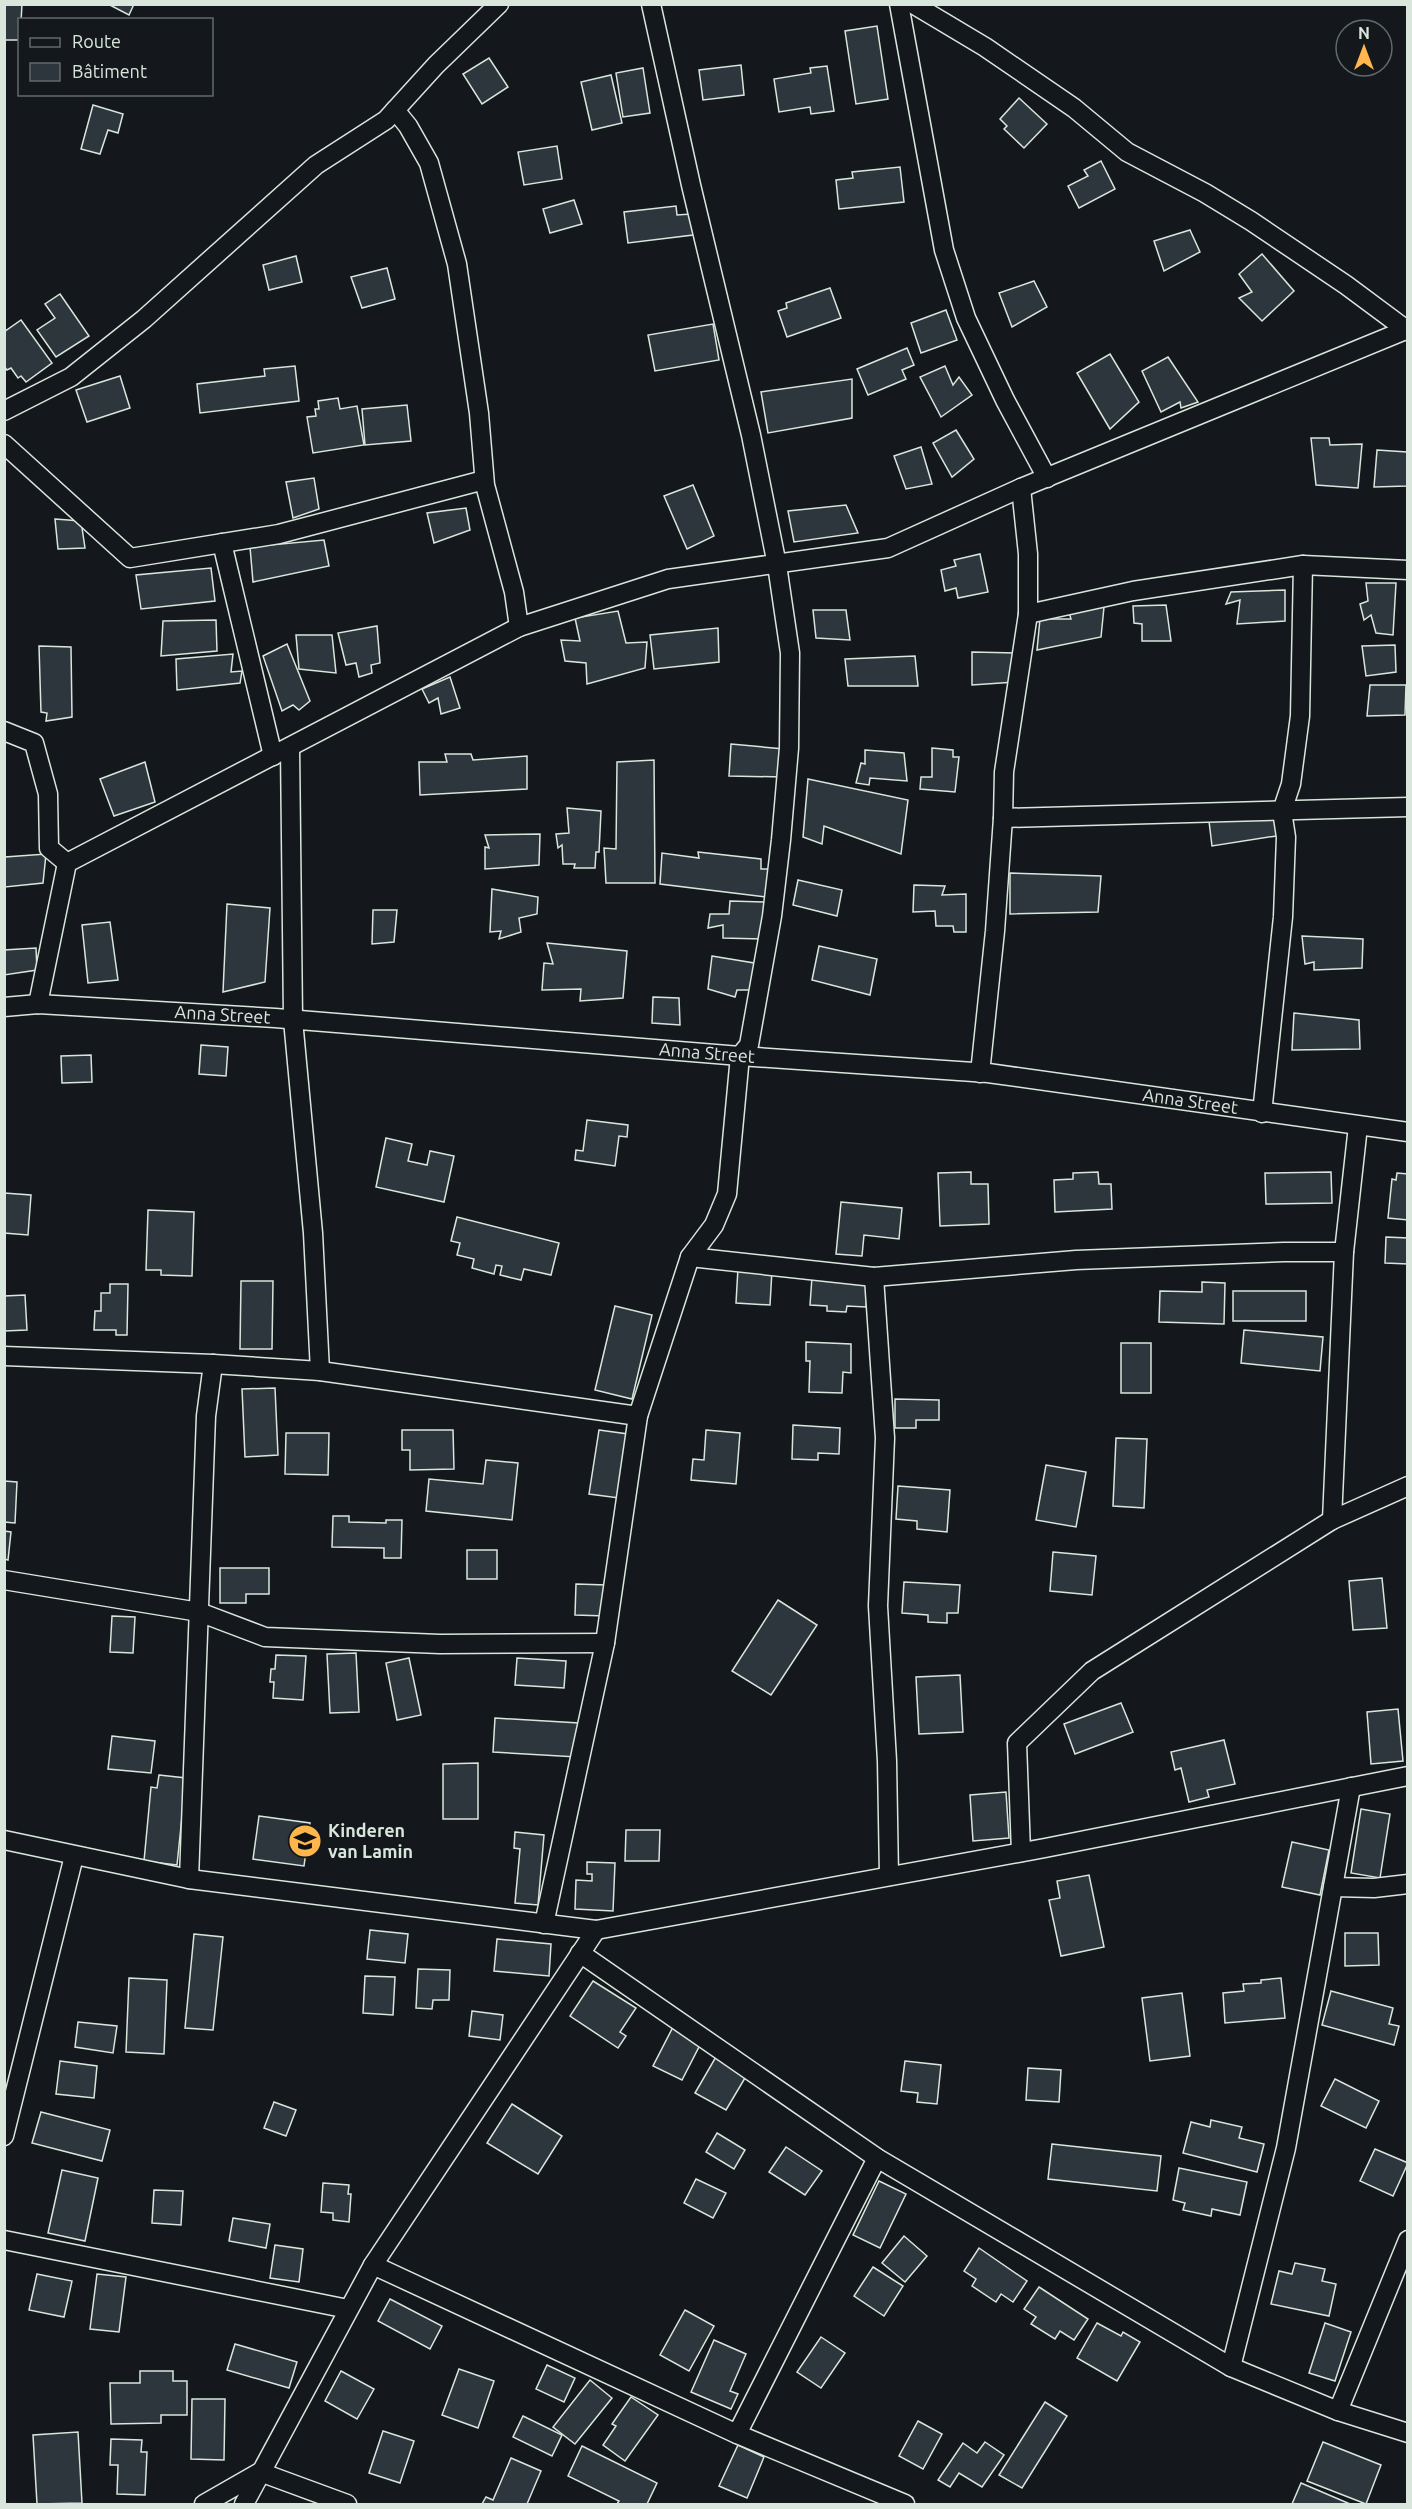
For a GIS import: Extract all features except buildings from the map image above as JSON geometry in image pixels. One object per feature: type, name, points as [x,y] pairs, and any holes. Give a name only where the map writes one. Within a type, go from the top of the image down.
[{"type":"street","points":[[4,411],[71,377],[144,320],[316,165],[386,120],[436,65],[499,4]]},
{"type":"street","points":[[544,1924],[605,1643],[638,1416],[690,1257],[714,1225],[727,1194],[740,1056],[749,1045],[772,916],[789,748],[790,653],[777,565],[751,435],[677,127],[651,4]]},
{"type":"street","points":[[899,4],[944,250],[966,318],[1005,400],[1047,478]]},
{"type":"street","points":[[913,4],[985,47],[1074,108],[1127,152],[1205,193],[1251,221],[1346,285],[1407,330]]},
{"type":"street","points":[[395,110],[408,126],[429,163],[457,264],[480,413],[484,480],[514,592],[519,627]]},
{"type":"street","points":[[67,863],[519,627],[668,579],[888,548],[1021,488],[1407,330]]},
{"type":"street","points":[[4,444],[130,558],[279,534],[484,480]]},
{"type":"street","points":[[980,1073],[995,931],[1004,772],[1028,614],[1028,554],[1021,488]]},
{"type":"street","points":[[222,543],[273,756]]},
{"type":"street","points":[[1028,614],[1134,591],[1304,566],[1407,570]]},
{"type":"street","points":[[1262,1113],[1283,917],[1286,837],[1282,811],[1292,784],[1300,716],[1304,566]]},
{"type":"street","points":[[4,731],[34,743],[48,794],[49,848],[67,863]]},
{"type":"street","points":[[290,747],[293,1020],[313,1233],[320,1371]]},
{"type":"street","points":[[1003,818],[1407,807]]},
{"type":"street","points":[[38,1004],[67,863]]},
{"type":"street","name":"Anna Street","points":[[4,1007],[38,1004],[293,1020],[980,1073],[1407,1132]]},
{"type":"street","points":[[1332,1520],[1344,1252],[1358,1126]]},
{"type":"street","points":[[690,1257],[874,1277],[1076,1260],[1344,1252]]},
{"type":"street","points":[[874,1277],[885,1438],[878,1605],[887,1761],[889,1876]]},
{"type":"street","points":[[4,1356],[213,1364],[320,1371],[638,1416]]},
{"type":"street","points":[[189,1879],[206,1416],[213,1364]]},
{"type":"street","points":[[1022,1852],[1017,1743],[1092,1671],[1332,1520],[1407,1486]]},
{"type":"street","points":[[4,1580],[199,1612],[265,1637],[440,1644],[605,1643]]},
{"type":"street","points":[[4,1840],[189,1879],[596,1930],[1022,1852],[1407,1776]]},
{"type":"street","points":[[1231,2367],[1286,2148],[1351,1787]]},
{"type":"street","points":[[4,2136],[74,1856]]},
{"type":"street","points":[[1333,1887],[1374,1888],[1407,1884]]},
{"type":"street","points":[[244,2505],[373,2265],[596,1930]]},
{"type":"street","points":[[580,1953],[877,2158],[1231,2367],[1338,2411],[1407,2433]]},
{"type":"street","points":[[737,2434],[877,2158]]},
{"type":"street","points":[[4,2240],[348,2309]]},
{"type":"street","points":[[1338,2411],[1407,2240]]},
{"type":"street","points":[[373,2265],[737,2434],[905,2505]]},
{"type":"street","points":[[204,2505],[260,2472]]},
{"type":"street","points":[[260,2472],[347,2505]]},
{"type":"place","name":"Kinderen van Lamin","points":[[305,1841]]}]
